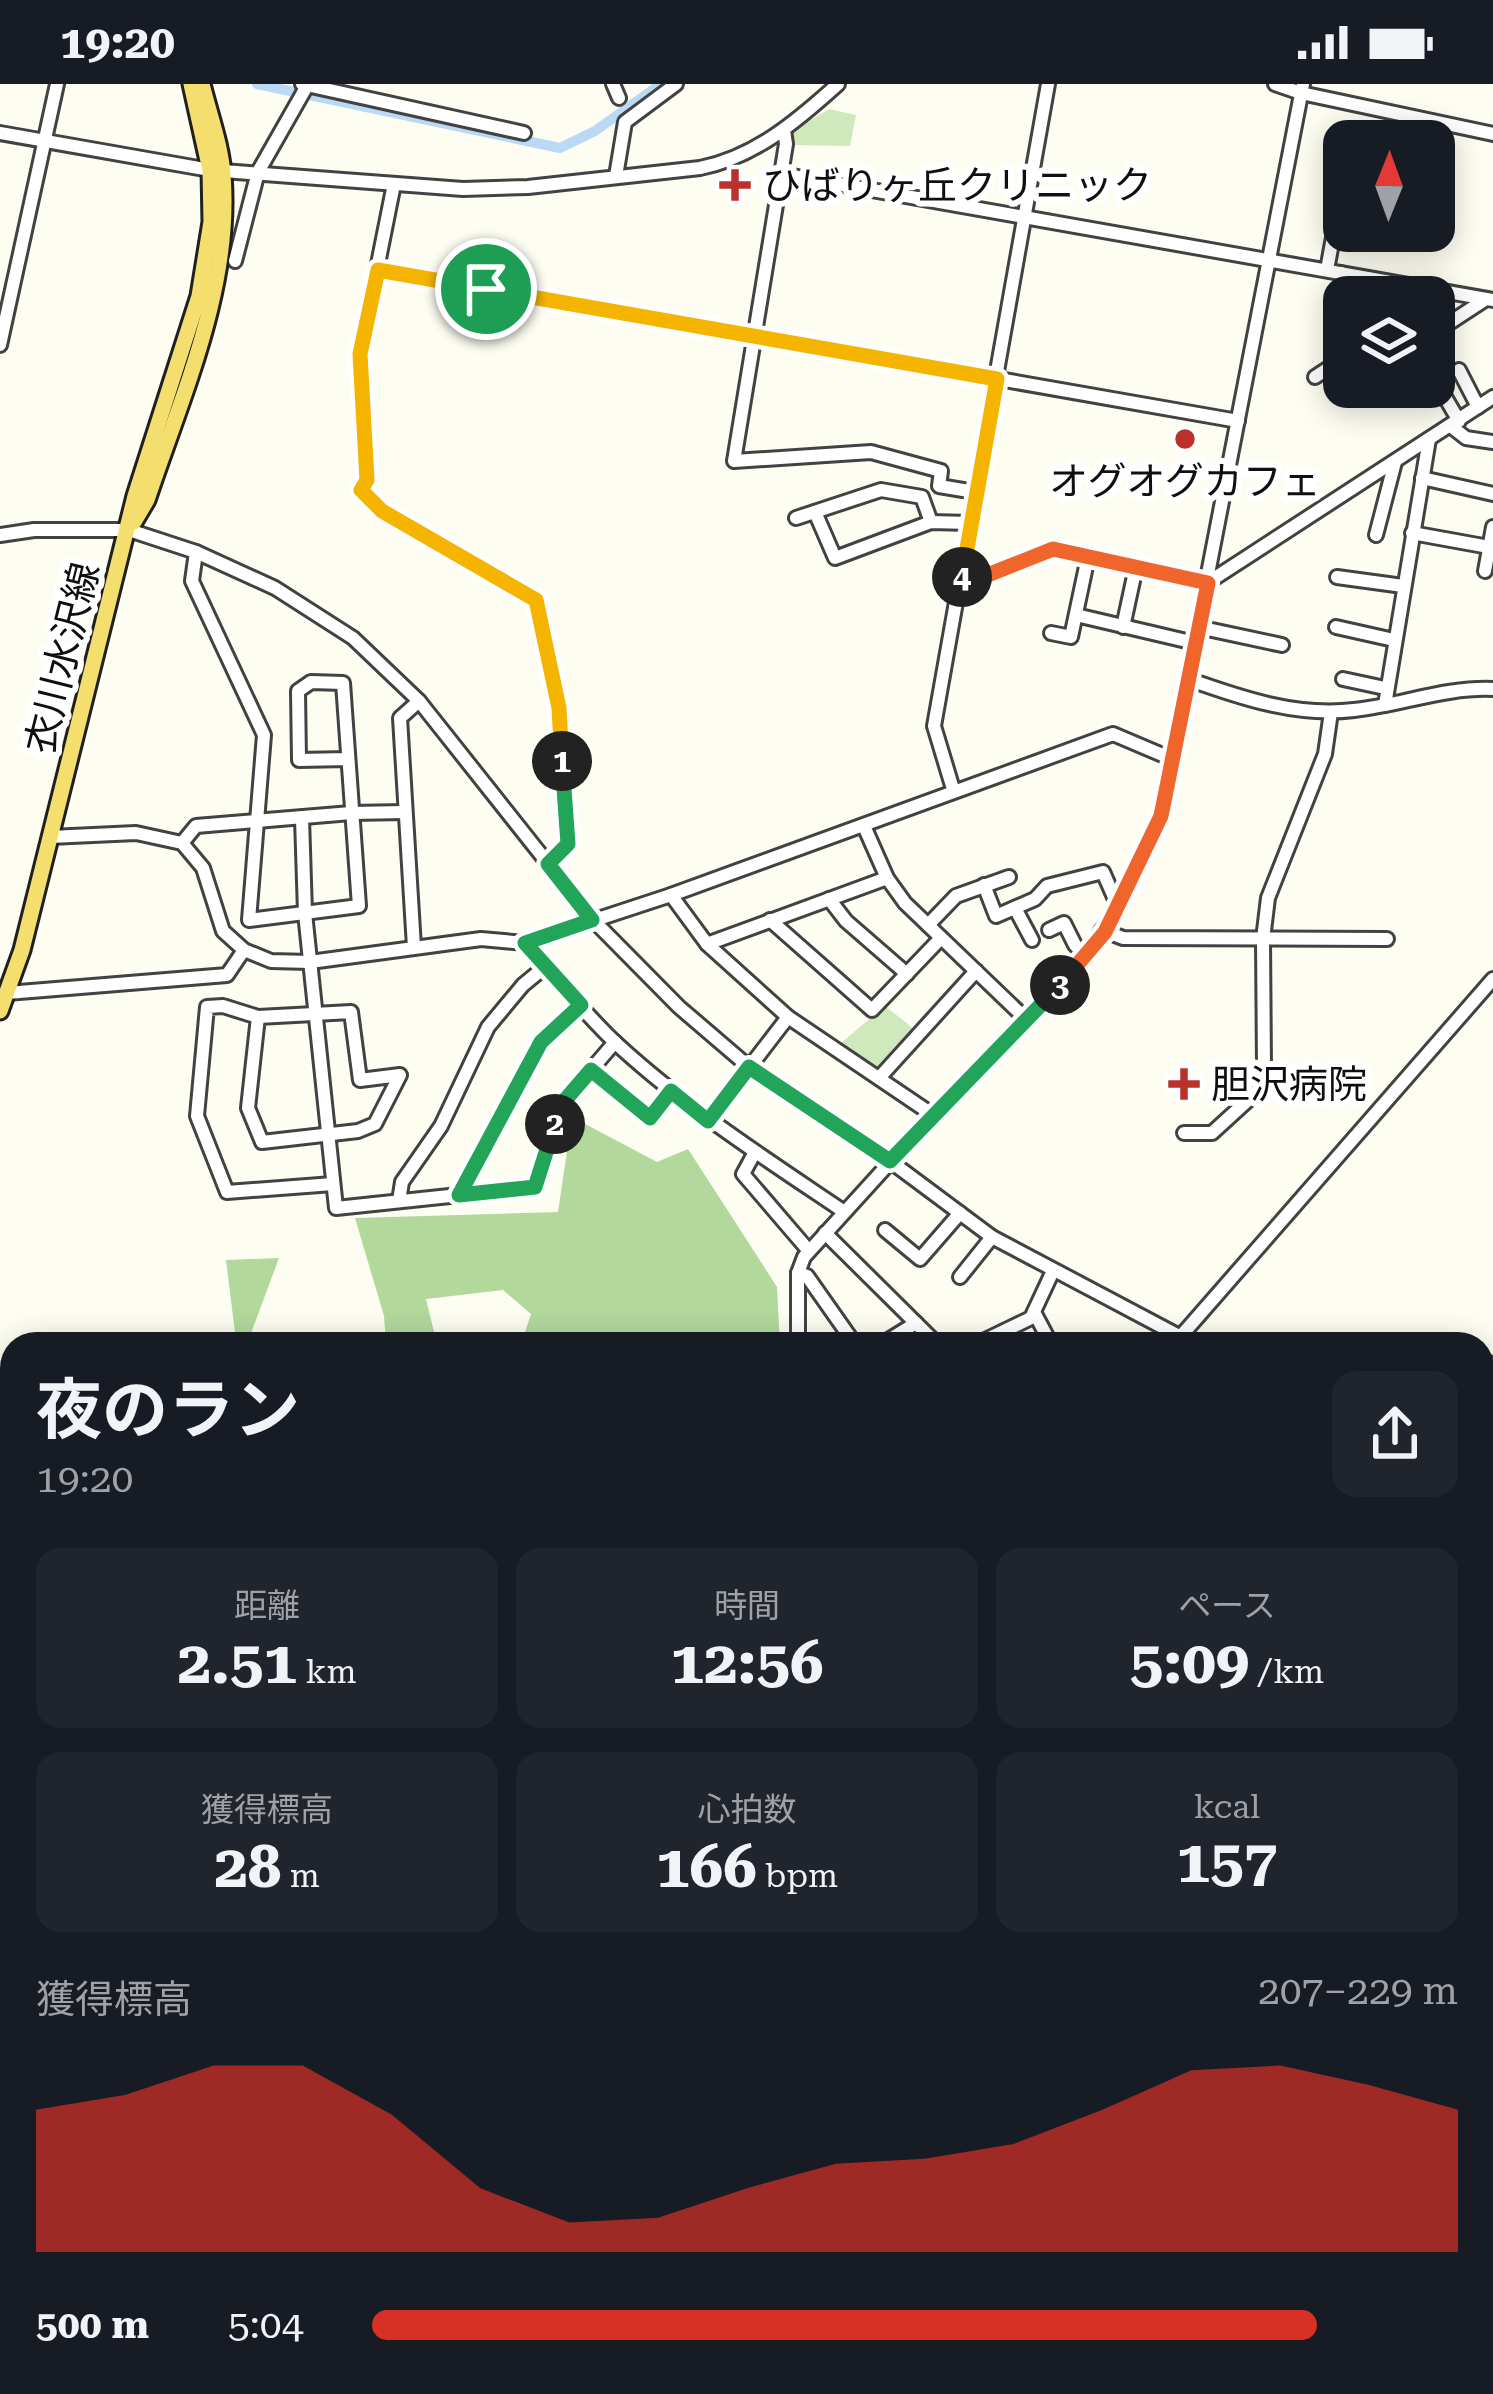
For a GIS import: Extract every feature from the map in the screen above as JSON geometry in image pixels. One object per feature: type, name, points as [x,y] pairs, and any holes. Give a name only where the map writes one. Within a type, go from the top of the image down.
[{"type":"main road","name":"衣川水沢線","points":[[191,84],[207,128]]},
{"type":"main road","name":"衣川水沢線","points":[[0,1011],[22,950],[135,496],[199,296],[217,171],[202,84]]},
{"type":"street","points":[[0,345],[57,84]]},
{"type":"street","points":[[616,176],[626,122],[676,84]]},
{"type":"street","points":[[0,133],[217,171],[486,190],[713,166],[752,151],[838,84]]},
{"type":"street","points":[[953,789],[934,726],[1048,84]]},
{"type":"street","points":[[1275,84],[1493,134]]},
{"type":"street","points":[[235,262],[258,172],[304,88],[524,133]]},
{"type":"street","points":[[798,1332],[798,1273],[809,1251],[1086,956],[1105,932],[1161,816],[1302,88]]},
{"type":"street","points":[[784,130],[786,143],[734,461],[871,452],[941,471],[939,486],[975,492]]},
{"type":"street","points":[[781,174],[1357,276]]},
{"type":"street","points":[[394,184],[360,354],[367,480],[361,490],[382,511],[536,600],[559,708],[568,844],[548,864]]},
{"type":"street","points":[[1335,252],[1338,276]]},
{"type":"street","points":[[378,270],[1238,421]]},
{"type":"street","points":[[1455,293],[1490,299]]},
{"type":"street","points":[[1455,320],[1490,299]]},
{"type":"street","points":[[1459,370],[1478,407]]},
{"type":"street","points":[[1315,376],[1323,372]]},
{"type":"street","points":[[960,586],[1053,549],[1208,583],[1493,397]]},
{"type":"street","points":[[1449,408],[1466,438],[1493,442]]},
{"type":"street","points":[[1385,705],[1429,439]]},
{"type":"street","points":[[1376,535],[1396,460]]},
{"type":"street","points":[[1422,478],[1493,494]]},
{"type":"street","points":[[796,518],[881,490],[922,497],[931,522]]},
{"type":"street","points":[[815,512],[836,558],[931,522],[970,523]]},
{"type":"street","points":[[1485,571],[1493,526]]},
{"type":"street","points":[[0,535],[34,530],[129,530],[196,552],[275,588],[352,638],[419,701],[592,920],[679,1007],[749,1067],[890,1161],[992,1237],[1160,1332]]},
{"type":"street","points":[[1412,532],[1490,547]]},
{"type":"street","points":[[196,552],[191,581],[264,735],[249,920],[359,906],[343,683],[311,682],[298,691],[299,760],[348,759]]},
{"type":"street","points":[[1051,633],[1071,637],[1088,557]]},
{"type":"street","points":[[1123,627],[1136,567]]},
{"type":"street","points":[[1336,577],[1403,586]]},
{"type":"street","points":[[1076,615],[1195,643]]},
{"type":"street","points":[[1336,626],[1394,640]]},
{"type":"street","points":[[1198,627],[1282,644]]},
{"type":"street","points":[[1189,679],[1257,703],[1331,712],[1465,688],[1493,689]]},
{"type":"street","points":[[1343,680],[1385,688]]},
{"type":"street","points":[[414,947],[400,718],[419,701]]},
{"type":"street","points":[[1184,1133],[1212,1132],[1258,1090],[1264,1068],[1263,939],[1274,878],[1311,795],[1325,754],[1331,712]]},
{"type":"street","points":[[50,837],[136,833],[182,844],[203,868],[223,931],[244,950],[271,961],[310,962],[482,939],[525,943],[671,895],[1113,734],[1172,759]]},
{"type":"street","points":[[182,844],[196,826],[405,812]]},
{"type":"street","points":[[302,818],[305,913],[335,1208],[535,1187],[566,1099],[614,1042]]},
{"type":"street","points":[[864,826],[904,903],[1027,1020]]},
{"type":"street","points":[[984,885],[996,916],[1035,899],[1047,886],[1103,872],[1118,906]]},
{"type":"street","points":[[928,925],[956,896],[1010,877]]},
{"type":"street","points":[[706,944],[887,878]]},
{"type":"street","points":[[671,895],[706,944],[788,1017],[933,1114]]},
{"type":"street","points":[[829,899],[907,974]]},
{"type":"street","points":[[1015,908],[1032,940]]},
{"type":"street","points":[[770,920],[872,1010],[941,938]]},
{"type":"street","points":[[1049,930],[1064,923],[1086,956]]},
{"type":"street","points":[[1105,932],[1124,938],[1388,939]]},
{"type":"street","points":[[525,943],[614,1042],[671,1091],[844,1211]]},
{"type":"street","points":[[7,993],[226,975],[244,950]]},
{"type":"street","points":[[399,1201],[402,1182],[441,1126],[488,1027],[546,966]]},
{"type":"street","points":[[878,1078],[976,971]]},
{"type":"street","points":[[1185,1332],[1493,979]]},
{"type":"street","points":[[459,1195],[541,1042],[581,1005]]},
{"type":"street","points":[[258,1017],[248,1108],[262,1142],[358,1131],[375,1124],[400,1075],[360,1080],[351,1012],[258,1017],[223,1006],[207,1007],[197,1116],[227,1192],[333,1184]]},
{"type":"street","points":[[708,1121],[788,1017]]},
{"type":"street","points":[[591,1070],[650,1118],[671,1091]]},
{"type":"street","points":[[755,1153],[743,1174],[809,1251]]},
{"type":"street","points":[[885,1230],[920,1259],[960,1214]]},
{"type":"street","points":[[825,1233],[925,1332]]},
{"type":"street","points":[[960,1277],[992,1237]]},
{"type":"street","points":[[798,1273],[807,1276],[846,1332]]},
{"type":"street","points":[[1003,1332],[1031,1318],[1052,1273]]},
{"type":"street","points":[[1034,1312],[1045,1332]]},
{"type":"street","points":[[901,1332],[916,1323]]},
{"type":"green space","points":[[829,109],[856,115],[850,146],[792,145],[794,130]]},
{"type":"green space","points":[[885,1006],[914,1029],[875,1068],[841,1043]]},
{"type":"green space","points":[[572,1117],[657,1162],[688,1149],[777,1287],[779,1332],[525,1332],[531,1314],[503,1290],[426,1299],[434,1332],[385,1332],[355,1218],[558,1212]]},
{"type":"green space","points":[[279,1258],[251,1332],[235,1332],[226,1260]]},
{"type":"waterway","points":[[257,84],[560,148],[595,131],[661,84]]},
{"type":"place","name":"ひばりヶ丘クリニック","points":[[735,185]]},
{"type":"place","name":"オグオグカフェ","points":[[1185,439]]},
{"type":"place","name":"胆沢病院","points":[[1184,1084]]},
{"type":"route","points":[[378,270],[486,289],[997,379],[960,586],[1053,549],[1208,583],[1161,816],[1105,932],[1079,965],[890,1161],[749,1067],[708,1121],[671,1091],[650,1118],[591,1070],[566,1099],[535,1187],[459,1195],[541,1042],[581,1005],[525,943],[592,920],[548,864],[568,844],[559,708],[536,600],[382,511],[361,490],[367,480],[360,354],[378,270]]}]
